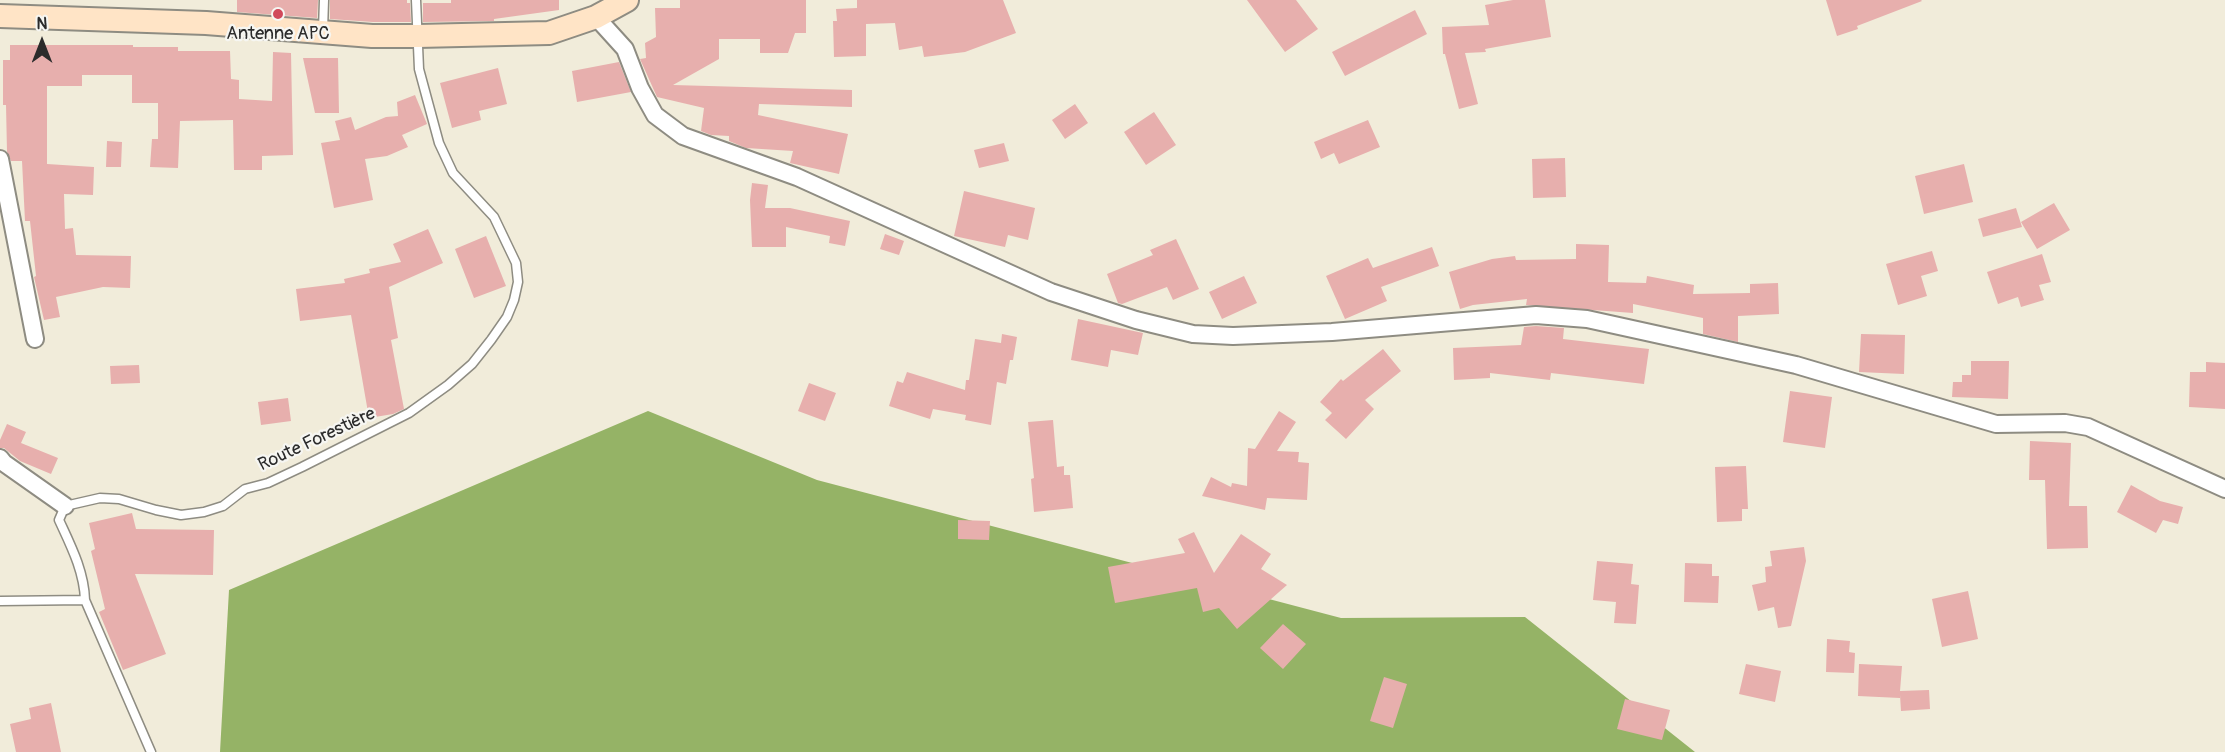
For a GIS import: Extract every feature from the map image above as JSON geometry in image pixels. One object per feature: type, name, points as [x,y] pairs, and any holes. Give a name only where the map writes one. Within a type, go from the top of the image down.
[{"type":"street","points":[[0,16],[206,23],[372,36],[549,33],[596,17],[627,0]]},
{"type":"street","points":[[596,17],[625,49],[640,88],[655,115],[683,136],[798,177],[1051,292],[1136,320],[1193,334],[1233,336],[1332,332],[1536,315],[1587,319],[1796,365],[1996,424],[2065,423],[2088,427],[2225,489]]},
{"type":"street","points":[[0,159],[35,339]]},
{"type":"street","points":[[0,458],[65,506]]},
{"type":"lane","points":[[323,31],[324,0]]},
{"type":"lane","name":"Route Forestière","points":[[65,506],[109,498],[181,515],[204,512],[223,506],[245,489],[267,483],[302,467],[409,413],[472,364],[507,317],[518,282],[516,263],[494,217],[453,173],[439,144],[419,69],[418,36],[415,22],[416,0]]},
{"type":"lane","points":[[65,506],[59,520],[77,559],[84,584],[84,600],[151,752]]},
{"type":"lane","points":[[0,601],[84,600]]},
{"type":"green space","points":[[648,411],[817,480],[1341,618],[1525,617],[1695,752],[220,752],[229,590]]},
{"type":"building","name":"Antenne APC","points":[[237,0],[318,0],[317,18],[237,12]]},
{"type":"building","points":[[330,0],[407,0],[407,3],[410,3],[411,22],[330,19]]},
{"type":"building","points":[[451,0],[559,0],[559,10],[494,19],[494,21],[423,22],[423,3],[451,3]]},
{"type":"building","points":[[680,0],[806,0],[806,33],[795,33],[788,53],[760,53],[760,39],[719,39],[719,59],[673,85],[852,90],[852,107],[759,104],[758,115],[848,134],[839,174],[790,163],[793,151],[746,148],[729,141],[729,136],[711,135],[701,131],[704,108],[657,97],[640,59],[646,58],[645,43],[656,37],[655,8],[680,8]]},
{"type":"building","points":[[857,0],[1003,0],[1016,33],[965,52],[924,57],[922,46],[899,50],[895,23],[866,24],[866,56],[834,57],[833,21],[837,21],[836,9],[857,8]]},
{"type":"building","points":[[1247,0],[1296,0],[1318,29],[1285,52]]},
{"type":"building","points":[[1513,0],[1545,0],[1551,37],[1485,49],[1486,52],[1465,53],[1478,104],[1459,109],[1445,54],[1443,54],[1442,27],[1489,25],[1485,5]]},
{"type":"building","points":[[1826,0],[1921,0],[1922,1],[1837,36]]},
{"type":"building","points":[[1415,10],[1427,34],[1345,76],[1332,52]]},
{"type":"building","points":[[10,45],[133,45],[133,47],[178,47],[178,51],[230,51],[231,79],[239,80],[239,99],[272,101],[273,52],[291,53],[293,155],[262,156],[262,170],[234,170],[233,120],[180,121],[178,168],[150,167],[152,139],[158,139],[158,103],[132,103],[132,75],[82,75],[82,86],[47,86],[47,164],[94,167],[93,195],[64,194],[65,229],[73,228],[76,255],[131,256],[130,288],[103,287],[56,297],[60,317],[44,320],[34,277],[36,276],[30,221],[25,221],[22,161],[11,161],[7,152],[6,105],[3,105],[3,60],[10,60]]},
{"type":"building","points":[[303,58],[338,58],[339,113],[315,113]]},
{"type":"building","points":[[619,62],[631,92],[577,102],[572,71]]},
{"type":"building","points":[[498,68],[507,104],[479,111],[481,120],[452,128],[440,83]]},
{"type":"building","points":[[415,95],[427,124],[402,135],[408,147],[387,156],[365,159],[373,200],[334,208],[321,143],[340,140],[335,121],[351,117],[355,130],[386,117],[398,116],[397,102]]},
{"type":"building","points":[[1075,104],[1088,123],[1065,139],[1052,120]]},
{"type":"building","points":[[1154,112],[1176,145],[1146,165],[1124,132]]},
{"type":"building","points":[[1368,120],[1380,147],[1339,164],[1334,153],[1321,159],[1314,142]]},
{"type":"building","points":[[107,141],[122,142],[121,167],[106,167]]},
{"type":"building","points":[[1004,143],[1009,161],[979,168],[974,150]]},
{"type":"building","points":[[1565,158],[1566,197],[1533,198],[1532,159]]},
{"type":"building","points":[[1964,164],[1973,202],[1924,214],[1915,176]]},
{"type":"building","points":[[752,183],[768,185],[765,208],[790,208],[850,221],[845,246],[829,243],[830,236],[786,227],[786,247],[752,247],[750,200]]},
{"type":"building","points":[[964,191],[1035,208],[1028,240],[1008,235],[1005,247],[954,236]]},
{"type":"building","points":[[2054,203],[2070,230],[2037,249],[2021,222]]},
{"type":"building","points":[[2016,208],[2022,227],[1983,237],[1978,219]]},
{"type":"building","points":[[428,229],[443,263],[389,287],[398,338],[391,340],[404,409],[393,414],[369,418],[351,315],[300,321],[296,289],[345,283],[344,279],[370,273],[369,269],[401,262],[393,244]]},
{"type":"building","points":[[885,234],[904,241],[899,255],[880,249]]},
{"type":"building","points":[[486,236],[506,286],[474,298],[455,249]]},
{"type":"building","points":[[1176,239],[1199,289],[1173,300],[1167,287],[1122,304],[1118,303],[1107,274],[1153,255],[1150,250]]},
{"type":"building","points":[[1576,244],[1609,245],[1608,282],[1646,283],[1647,276],[1694,285],[1693,294],[1750,293],[1750,284],[1778,283],[1779,314],[1738,316],[1738,342],[1703,334],[1703,318],[1633,304],[1633,313],[1526,305],[1527,299],[1473,305],[1460,309],[1449,272],[1492,259],[1515,256],[1516,260],[1576,259]]},
{"type":"building","points":[[1432,247],[1439,266],[1381,287],[1387,301],[1345,319],[1326,276],[1368,258],[1373,268]]},
{"type":"building","points":[[1932,251],[1938,271],[1921,276],[1927,296],[1898,305],[1886,264]]},
{"type":"building","points":[[2042,254],[2051,282],[2039,285],[2044,300],[2021,307],[2018,297],[1998,304],[1987,272]]},
{"type":"building","points":[[1244,276],[1257,303],[1222,319],[1209,292]]},
{"type":"building","points":[[1078,319],[1143,333],[1138,355],[1111,350],[1108,367],[1071,360]]},
{"type":"building","points":[[1524,327],[1564,328],[1563,339],[1649,349],[1644,384],[1551,373],[1550,380],[1490,373],[1490,378],[1454,380],[1453,348],[1521,345]]},
{"type":"building","points":[[1002,334],[1017,337],[1006,384],[997,382],[991,425],[965,420],[966,415],[933,409],[930,419],[889,406],[897,381],[903,383],[907,372],[965,390],[966,380],[969,380],[975,339],[1001,343]]},
{"type":"building","points":[[1861,334],[1905,335],[1904,374],[1859,372]]},
{"type":"building","points":[[1383,349],[1401,371],[1365,400],[1374,409],[1346,439],[1325,420],[1332,413],[1320,402],[1341,379],[1343,381]]},
{"type":"building","points":[[1971,361],[2009,361],[2008,399],[1952,397],[1953,382],[1962,382],[1962,375],[1971,375]]},
{"type":"building","points":[[2206,362],[2225,363],[2225,409],[2189,407],[2190,372],[2206,372]]},
{"type":"building","points":[[139,365],[140,383],[111,384],[110,366]]},
{"type":"building","points":[[809,383],[836,393],[825,421],[798,411]]},
{"type":"building","points":[[1790,391],[1832,397],[1825,448],[1783,442]]},
{"type":"building","points":[[288,398],[291,421],[261,425],[258,402]]},
{"type":"building","points":[[1279,411],[1296,422],[1277,451],[1299,452],[1298,462],[1309,463],[1307,500],[1267,498],[1265,510],[1202,496],[1211,477],[1231,487],[1232,483],[1247,486],[1248,448],[1255,449]]},
{"type":"building","points":[[1053,420],[1057,467],[1064,466],[1064,475],[1070,475],[1073,508],[1034,512],[1031,479],[1034,478],[1028,422]]},
{"type":"building","points":[[7,424],[26,432],[21,443],[58,458],[51,474],[20,461],[4,448],[0,448],[0,440]]},
{"type":"building","points":[[2030,441],[2071,443],[2069,506],[2087,506],[2088,548],[2047,549],[2045,480],[2029,480]]},
{"type":"building","points":[[1746,466],[1748,509],[1742,509],[1742,521],[1717,522],[1715,467]]},
{"type":"building","points":[[2131,485],[2160,501],[2183,507],[2178,524],[2163,520],[2156,533],[2117,512]]},
{"type":"building","points":[[132,513],[136,529],[214,530],[213,575],[135,574],[166,654],[123,670],[99,612],[105,609],[91,551],[95,549],[89,523]]},
{"type":"building","points":[[958,520],[990,521],[989,540],[958,539]]},
{"type":"building","points":[[1194,532],[1214,573],[1241,534],[1271,554],[1261,569],[1287,585],[1237,629],[1219,608],[1203,612],[1197,588],[1115,603],[1108,567],[1185,553],[1178,539]]},
{"type":"building","points":[[1804,547],[1806,561],[1791,626],[1778,628],[1774,607],[1758,611],[1752,585],[1766,582],[1765,567],[1772,566],[1770,551]]},
{"type":"building","points":[[1597,561],[1633,564],[1631,584],[1639,585],[1636,624],[1614,623],[1616,602],[1593,600]]},
{"type":"building","points":[[1685,563],[1712,564],[1712,576],[1719,576],[1718,603],[1684,602]]},
{"type":"building","points":[[1968,591],[1978,639],[1942,647],[1932,599]]},
{"type":"building","points":[[1283,624],[1306,644],[1283,669],[1260,648]]},
{"type":"building","points":[[1827,639],[1850,641],[1849,652],[1855,653],[1854,673],[1826,672]]},
{"type":"building","points":[[1746,664],[1781,671],[1775,702],[1739,694]]},
{"type":"building","points":[[1859,664],[1902,666],[1900,691],[1929,690],[1930,709],[1901,711],[1900,695],[1900,698],[1858,696]]},
{"type":"building","points":[[1384,677],[1407,684],[1393,728],[1370,721]]},
{"type":"building","points":[[1625,699],[1670,710],[1662,740],[1617,729]]},
{"type":"building","points":[[51,703],[61,752],[16,752],[10,724],[31,719],[29,708]]},
{"type":"place","name":"Antenne APC","points":[[278,14]]}]
